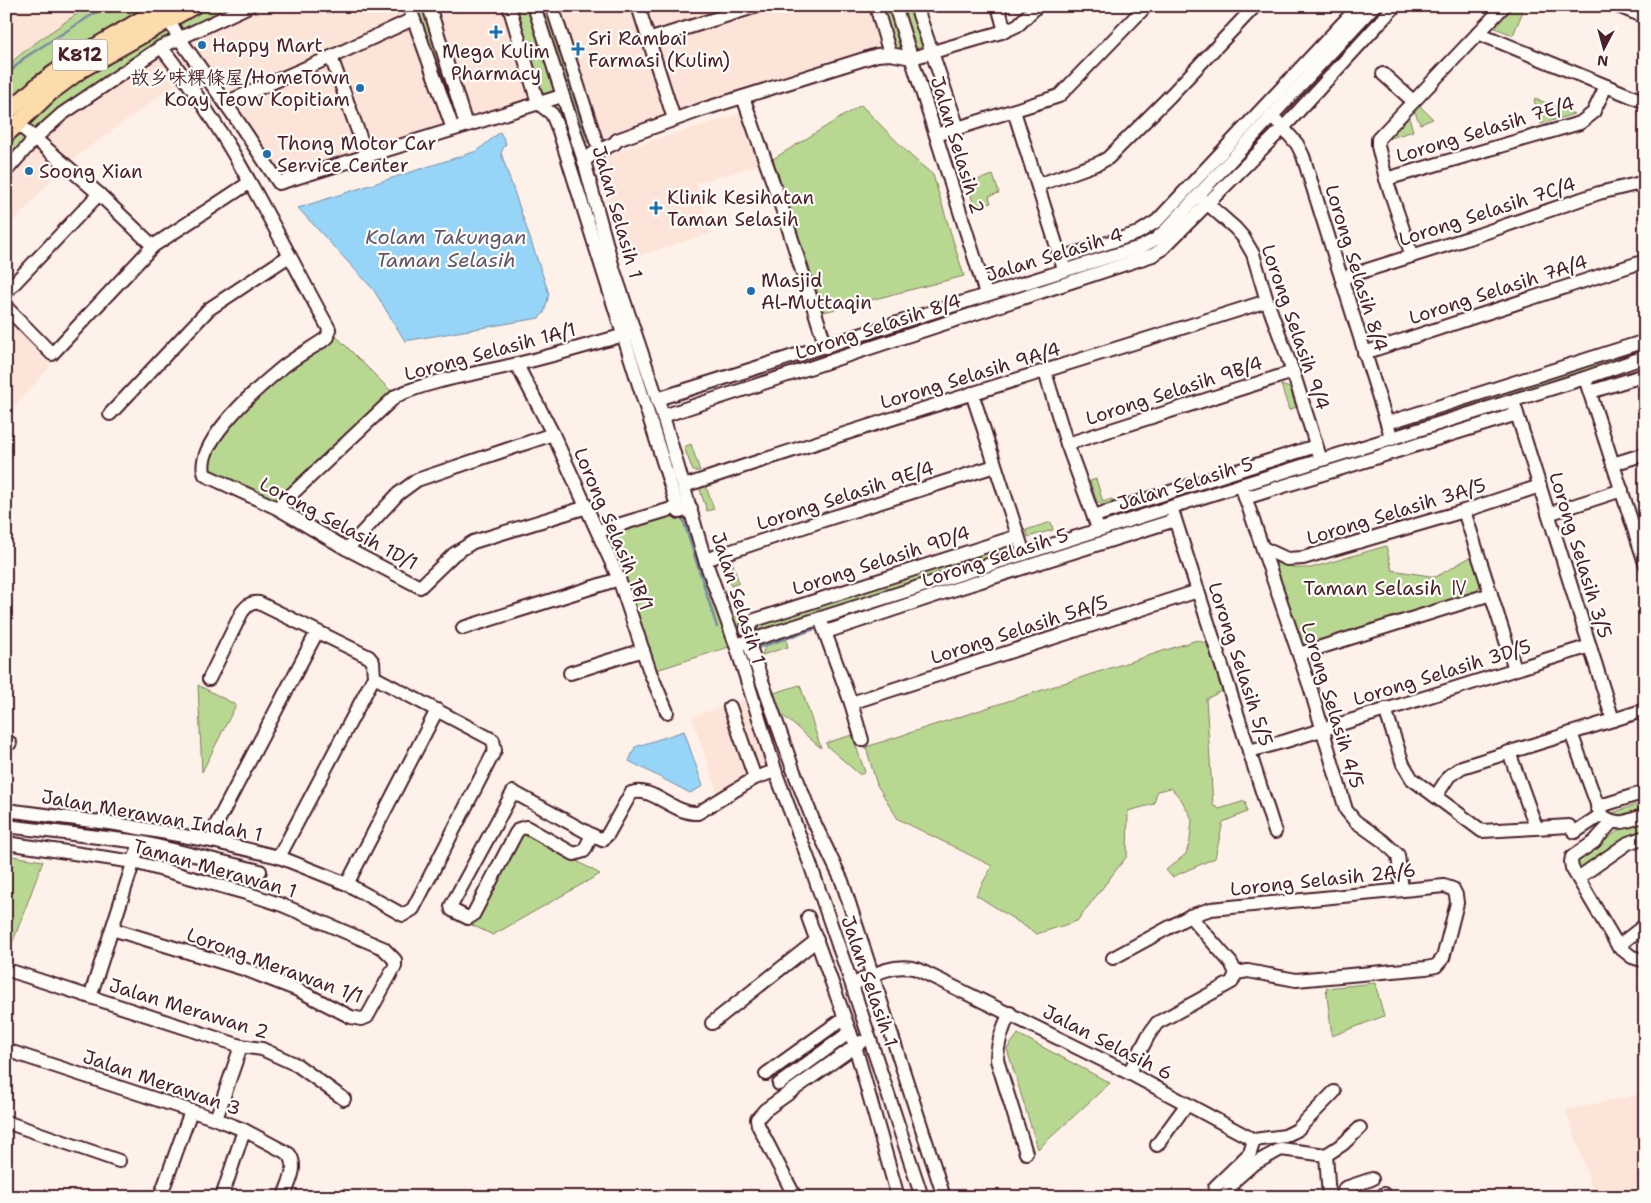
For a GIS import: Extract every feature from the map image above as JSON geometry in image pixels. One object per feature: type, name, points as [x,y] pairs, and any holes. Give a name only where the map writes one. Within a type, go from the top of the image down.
[{"type":"main road","name":"K812","points":[[6,135],[12,119],[39,84],[69,62],[165,11],[194,6]]},
{"type":"street","points":[[6,171],[35,138],[62,114],[161,46],[249,6]]},
{"type":"street","points":[[409,6],[452,129]]},
{"type":"street","points":[[429,6],[466,125]]},
{"type":"street","points":[[509,6],[538,103],[552,114],[630,334],[678,507],[680,512],[691,508]]},
{"type":"street","name":"Jalan Selasih 1","points":[[534,6],[584,161],[630,334],[663,416],[705,560],[725,614],[746,634],[776,774],[809,861],[852,985],[922,1197]]},
{"type":"street","points":[[552,6],[596,141]]},
{"type":"street","points":[[638,6],[674,119]]},
{"type":"street","points":[[648,40],[757,6]]},
{"type":"street","points":[[876,6],[890,54]]},
{"type":"street","name":"Jalan Selasih 2","points":[[895,6],[986,294]]},
{"type":"street","points":[[916,6],[958,128]]},
{"type":"street","points":[[998,6],[1006,30]]},
{"type":"street","points":[[584,161],[617,140],[674,119],[877,55],[890,54],[912,58],[1006,30],[1018,25],[1037,6]]},
{"type":"street","points":[[936,135],[1060,96],[1146,6]]},
{"type":"street","points":[[1038,185],[1108,158],[1255,6]]},
{"type":"street","points":[[1208,204],[1283,128],[1396,6]]},
{"type":"street","points":[[1412,256],[1386,179],[1378,139],[1504,6]]},
{"type":"street","points":[[1618,6],[1645,17]]},
{"type":"street","points":[[1014,111],[1063,264],[1138,233],[1157,221],[1363,10],[1382,20]]},
{"type":"street","name":"Jalan Selasih 4","points":[[657,399],[915,318],[986,294],[1063,264],[1141,247],[1165,231],[1198,196],[1272,116],[1363,10]]},
{"type":"street","points":[[165,11],[179,38],[279,183],[562,96]]},
{"type":"street","points":[[225,103],[332,57],[413,19]]},
{"type":"street","points":[[1478,34],[1645,102]]},
{"type":"street","points":[[110,414],[209,309],[289,256],[220,128],[187,79],[161,46]]},
{"type":"street","points":[[332,57],[366,156]]},
{"type":"street","points":[[1384,74],[1413,101]]},
{"type":"street","name":"Lorong Selasih 7E/4","points":[[1386,179],[1580,122],[1594,113],[1606,86]]},
{"type":"street","points":[[743,97],[784,214],[826,347]]},
{"type":"street","name":"Lorong Selasih 8/4","points":[[1272,116],[1296,144],[1303,156],[1392,439]]},
{"type":"street","points":[[12,119],[99,194],[153,246]]},
{"type":"street","points":[[578,142],[613,138],[617,140]]},
{"type":"street","name":"Lorong Selasih 7C/4","points":[[1342,278],[1599,194],[1645,182]]},
{"type":"street","points":[[6,307],[52,354],[153,246],[250,183]]},
{"type":"street","points":[[6,292],[99,194]]},
{"type":"street","name":"Lorong Selasih 9/4","points":[[1198,196],[1235,228],[1248,244],[1253,254],[1321,460]]},
{"type":"street","name":"Lorong Selasih 8/4","points":[[663,416],[1153,255],[1161,250],[1208,204]]},
{"type":"street","name":"Lorong Selasih 1D/1","points":[[289,256],[329,329],[328,337],[285,366],[266,382],[248,398],[223,426],[205,451],[202,468],[205,475],[277,508],[347,549],[420,587],[454,554],[473,542],[587,507]]},
{"type":"street","name":"Lorong Selasih 7A/4","points":[[1364,353],[1645,261]]},
{"type":"street","name":"Lorong Selasih 9A/4","points":[[684,486],[862,427],[1045,372],[1267,301]]},
{"type":"street","points":[[915,318],[920,332]]},
{"type":"street","name":"Lorong Selasih 1A/1","points":[[277,508],[396,396],[413,388],[517,364],[630,334]]},
{"type":"street","points":[[1387,423],[1645,341]]},
{"type":"street","name":"Jalan Selasih 5","points":[[1245,498],[1380,449],[1392,439],[1645,357]]},
{"type":"street","name":"Lorong Selasih 1B/1","points":[[517,364],[553,434],[619,578],[642,650],[667,712]]},
{"type":"street","points":[[1045,372],[1067,444],[1098,530]]},
{"type":"street","name":"Lorong Selasih 9B/4","points":[[1067,444],[1293,372]]},
{"type":"street","points":[[1590,392],[1645,375]]},
{"type":"street","points":[[1585,378],[1645,563]]},
{"type":"street","points":[[972,393],[1024,554]]},
{"type":"street","name":"Lorong Selasih 3/5","points":[[1512,401],[1613,720]]},
{"type":"street","name":"Jalan Selasih 5","points":[[746,634],[777,632],[820,619],[1171,506],[1321,460],[1380,449],[1517,414]]},
{"type":"street","points":[[347,549],[398,494],[417,480],[553,434]]},
{"type":"street","points":[[1094,516],[1316,446]]},
{"type":"street","points":[[1613,464],[1645,454]]},
{"type":"street","name":"Lorong Selasih 9E/4","points":[[705,560],[995,466]]},
{"type":"street","name":"Lorong Selasih 4/5","points":[[1241,485],[1299,654],[1346,810],[1355,821],[1384,841],[1398,855],[1402,890]]},
{"type":"street","name":"Lorong Selasih 3A/5","points":[[1263,548],[1286,559],[1303,558],[1464,511],[1540,486]]},
{"type":"street","points":[[1548,514],[1622,490]]},
{"type":"street","name":"Lorong Selasih 5/5","points":[[1171,506],[1275,832]]},
{"type":"street","points":[[598,532],[678,507]]},
{"type":"street","points":[[1464,511],[1515,669]]},
{"type":"street","name":"Lorong Selasih 5","points":[[826,632],[942,593],[1175,520]]},
{"type":"street","name":"Lorong Selasih 9D/4","points":[[746,634],[1018,536]]},
{"type":"street","points":[[463,628],[619,578]]},
{"type":"street","name":"Lorong Selasih 5A/5","points":[[851,703],[1198,591]]},
{"type":"street","points":[[1299,654],[1491,594]]},
{"type":"street","points":[[209,679],[242,612],[254,602],[369,658],[373,662],[374,677],[279,857]]},
{"type":"street","points":[[725,614],[746,634],[793,769],[813,820],[842,881],[944,1197]]},
{"type":"street","points":[[820,619],[851,703],[862,740]]},
{"type":"street","points":[[212,841],[217,823],[317,632]]},
{"type":"street","name":"Lorong Selasih 3D/5","points":[[1249,751],[1590,646]]},
{"type":"street","points":[[570,673],[642,650]]},
{"type":"street","points":[[347,884],[437,710],[374,677]]},
{"type":"street","points":[[730,707],[756,778]]},
{"type":"street","points":[[1384,709],[1403,764],[1412,779],[1482,831],[1569,826],[1575,832],[1603,814],[1645,792]]},
{"type":"street","name":"Jalan Merawan Indah 1","points":[[6,810],[116,824],[212,841],[279,857],[347,884],[403,915],[413,908],[495,750],[493,740],[437,710]]},
{"type":"street","points":[[1436,796],[1449,776],[1462,767],[1645,710]]},
{"type":"street","points":[[1571,733],[1603,814],[1594,842],[1572,857],[1570,862],[1618,946],[1632,957],[1645,961]]},
{"type":"street","points":[[1509,752],[1536,827]]},
{"type":"street","points":[[592,835],[584,851],[574,854],[526,826],[519,829],[473,915],[468,918],[452,910],[451,906],[513,792],[602,840],[608,834],[631,793],[644,792],[690,814],[698,813],[756,778],[793,769]]},
{"type":"street","points":[[20,812],[12,827],[140,842],[260,871]]},
{"type":"street","points":[[1603,814],[1623,822],[1645,815]]},
{"type":"street","points":[[1578,878],[1628,843],[1645,837]]},
{"type":"street","points":[[90,998],[140,842]]},
{"type":"street","name":"Taman Merawan 1","points":[[6,843],[134,862],[246,893],[282,905],[383,948],[395,960],[395,966],[367,1017]]},
{"type":"street","name":"Lorong Selasih 2A/6","points":[[1113,958],[1190,916],[1211,909],[1444,886],[1453,889],[1456,894],[1457,903],[1442,958],[1436,966],[1296,980],[1248,971],[1236,973]]},
{"type":"street","points":[[808,916],[855,1046],[898,1197]]},
{"type":"street","points":[[1130,1073],[1148,1036],[1157,1024],[1232,982],[1236,973],[1231,963],[1190,916]]},
{"type":"street","points":[[1618,946],[1645,926]]},
{"type":"street","name":"Lorong Merawan 1/1","points":[[112,929],[244,969],[298,990],[351,1017],[361,1019],[367,1017]]},
{"type":"street","points":[[712,1023],[816,940]]},
{"type":"street","name":"Jalan Selasih 6","points":[[852,985],[896,966],[907,966],[917,969],[1130,1073],[1254,1140]]},
{"type":"street","name":"Jalan Merawan 2","points":[[14,972],[241,1046],[262,1049],[297,1064],[344,1099]]},
{"type":"street","points":[[1010,1013],[1000,1036],[997,1060],[1026,1152]]},
{"type":"street","points":[[766,1074],[844,1018]]},
{"type":"street","points":[[779,1084],[850,1032]]},
{"type":"street","points":[[795,1197],[758,1125],[757,1119],[765,1110],[869,1036]]},
{"type":"street","points":[[216,1119],[241,1046]]},
{"type":"street","name":"Jalan Merawan 3","points":[[6,1050],[216,1119],[244,1130],[289,1154],[293,1159],[295,1166],[284,1197]]},
{"type":"street","points":[[1225,1197],[1235,1180],[1285,1136],[1297,1130],[1334,1092]]},
{"type":"street","points":[[1158,1145],[1187,1104]]},
{"type":"street","points":[[160,1197],[192,1112]]},
{"type":"street","points":[[6,1122],[119,1161]]},
{"type":"street","points":[[1215,1187],[1250,1153],[1254,1140],[1326,1155],[1343,1144],[1360,1128]]},
{"type":"street","points":[[222,1197],[244,1130]]},
{"type":"street","points":[[1326,1155],[1329,1197]]},
{"type":"street","points":[[1342,1197],[1345,1188],[1372,1179]]},
{"type":"shaded area","points":[[6,6],[99,6],[13,57],[6,65]]},
{"type":"shaded area","points":[[194,6],[876,6],[890,54],[613,138],[586,143],[562,96],[279,183],[202,72],[174,86],[66,164],[6,230],[6,135]]},
{"type":"shaded area","name":"Klinik Kesihatan Taman Selasih","points":[[744,112],[759,165],[696,183],[711,233],[625,260],[595,165],[600,157]]},
{"type":"shaded area","points":[[6,317],[51,366],[6,415]]},
{"type":"shaded area","points":[[752,697],[775,771],[719,799],[692,717]]},
{"type":"shaded area","points":[[1645,1093],[1645,1197],[1595,1197],[1566,1110]]},
{"type":"green space","points":[[88,6],[164,6],[6,114],[6,66]]},
{"type":"green space","points":[[195,6],[249,6],[161,47],[62,114],[6,171],[6,135],[49,94]]},
{"type":"green space","points":[[409,6],[429,6],[466,125],[453,129]]},
{"type":"green space","points":[[509,6],[552,6],[596,141],[578,143],[636,332],[559,131],[538,103]]},
{"type":"green space","points":[[876,6],[916,6],[931,53],[890,54]]},
{"type":"green space","points":[[1512,6],[1523,11],[1513,35],[1495,28]]},
{"type":"green space","points":[[1536,99],[1574,114],[1541,124],[1534,100]]},
{"type":"green space","points":[[1418,104],[1433,119],[1420,124],[1414,110]]},
{"type":"green space","points":[[861,105],[912,157],[933,175],[964,276],[824,312],[773,159]]},
{"type":"green space","points":[[1409,117],[1413,131],[1388,139],[1390,134]]},
{"type":"green space","points":[[993,175],[999,193],[989,196],[991,203],[974,207],[968,183]]},
{"type":"green space","points":[[329,329],[396,396],[277,508],[205,475],[223,425]]},
{"type":"green space","points":[[1645,341],[1645,357],[1513,401],[1517,414],[1245,498],[1241,485],[1171,506],[1175,520],[819,628],[786,639],[788,647],[762,655],[765,646],[757,648],[748,641],[650,672],[598,532],[691,508],[725,614],[755,620],[1018,536],[1024,554],[1097,530],[1094,516],[1316,446],[1321,460],[1392,439],[1387,423]]},
{"type":"green space","points":[[1281,385],[1290,388],[1296,407],[1289,410]]},
{"type":"green space","points":[[691,444],[700,471],[693,471],[684,447]]},
{"type":"green space","points":[[1096,479],[1103,502],[1112,499],[1113,503],[1105,506],[1097,502],[1090,481]]},
{"type":"green space","points":[[705,484],[714,509],[707,511],[700,490],[701,486]]},
{"type":"green space","points":[[1051,522],[1053,530],[1028,537],[1026,530]]},
{"type":"green space","name":"Taman Selasih Ⅳ","points":[[1386,546],[1392,570],[1436,577],[1472,556],[1482,580],[1477,592],[1300,647],[1271,557],[1295,568],[1311,568]]},
{"type":"green space","points":[[731,558],[739,583],[731,586],[725,564]]},
{"type":"green space","points":[[1197,640],[1207,644],[1222,691],[1206,699],[1213,805],[1219,809],[1245,801],[1247,812],[1223,822],[1215,858],[1172,877],[1166,870],[1186,854],[1190,840],[1192,819],[1181,799],[1171,788],[1157,791],[1154,804],[1128,811],[1127,856],[1077,921],[1037,934],[976,895],[992,866],[898,819],[877,785],[866,747]]},
{"type":"green space","points":[[198,685],[236,705],[202,772]]},
{"type":"green space","points":[[800,685],[821,748],[780,713],[774,693]]},
{"type":"green space","points":[[852,735],[865,772],[862,774],[859,774],[827,746],[826,743]]},
{"type":"green space","points":[[1645,802],[1645,811],[1623,818],[1611,815],[1612,813]]},
{"type":"green space","points":[[1645,821],[1645,832],[1624,839],[1579,869],[1575,864],[1619,830]]},
{"type":"green space","points":[[526,833],[600,874],[493,935],[472,925],[521,835]]},
{"type":"green space","points":[[6,855],[43,861],[6,960]]},
{"type":"green space","points":[[1375,983],[1384,1016],[1332,1036],[1326,988]]},
{"type":"green space","points":[[1018,1034],[1110,1083],[1038,1149],[1007,1049]]},
{"type":"water","name":"Kolam Takungan Taman Selasih","points":[[500,132],[506,143],[501,153],[549,294],[544,313],[539,318],[405,341],[373,289],[298,208],[477,151]]},
{"type":"water","points":[[684,731],[703,786],[690,793],[629,761],[635,747]]},
{"type":"waterway","points":[[6,76],[24,58],[106,6]]},
{"type":"waterway","points":[[549,17],[586,135]]},
{"type":"waterway","points":[[682,516],[717,627]]},
{"type":"waterway","points":[[757,648],[818,628]]},
{"type":"place","name":"Mega Kulim Pharmacy","points":[[496,32]]},
{"type":"place","name":"Happy Mart","points":[[202,45]]},
{"type":"place","name":"Sri Rambai Farmasi (Kulim)","points":[[578,49]]},
{"type":"place","name":"故乡味粿條屋/HomeTown Koay Teow Kopitiam","points":[[360,88]]},
{"type":"place","name":"Thong Motor Car Service Center","points":[[267,154]]},
{"type":"place","name":"Soong Xian","points":[[29,171]]},
{"type":"place","name":"Klinik Kesihatan Taman Selasih","points":[[656,208]]},
{"type":"place","name":"Masjid Al-Muttaqin","points":[[751,291]]},
{"type":"district","name":"Taman Selasih Ⅳ","points":[[1386,588]]}]
